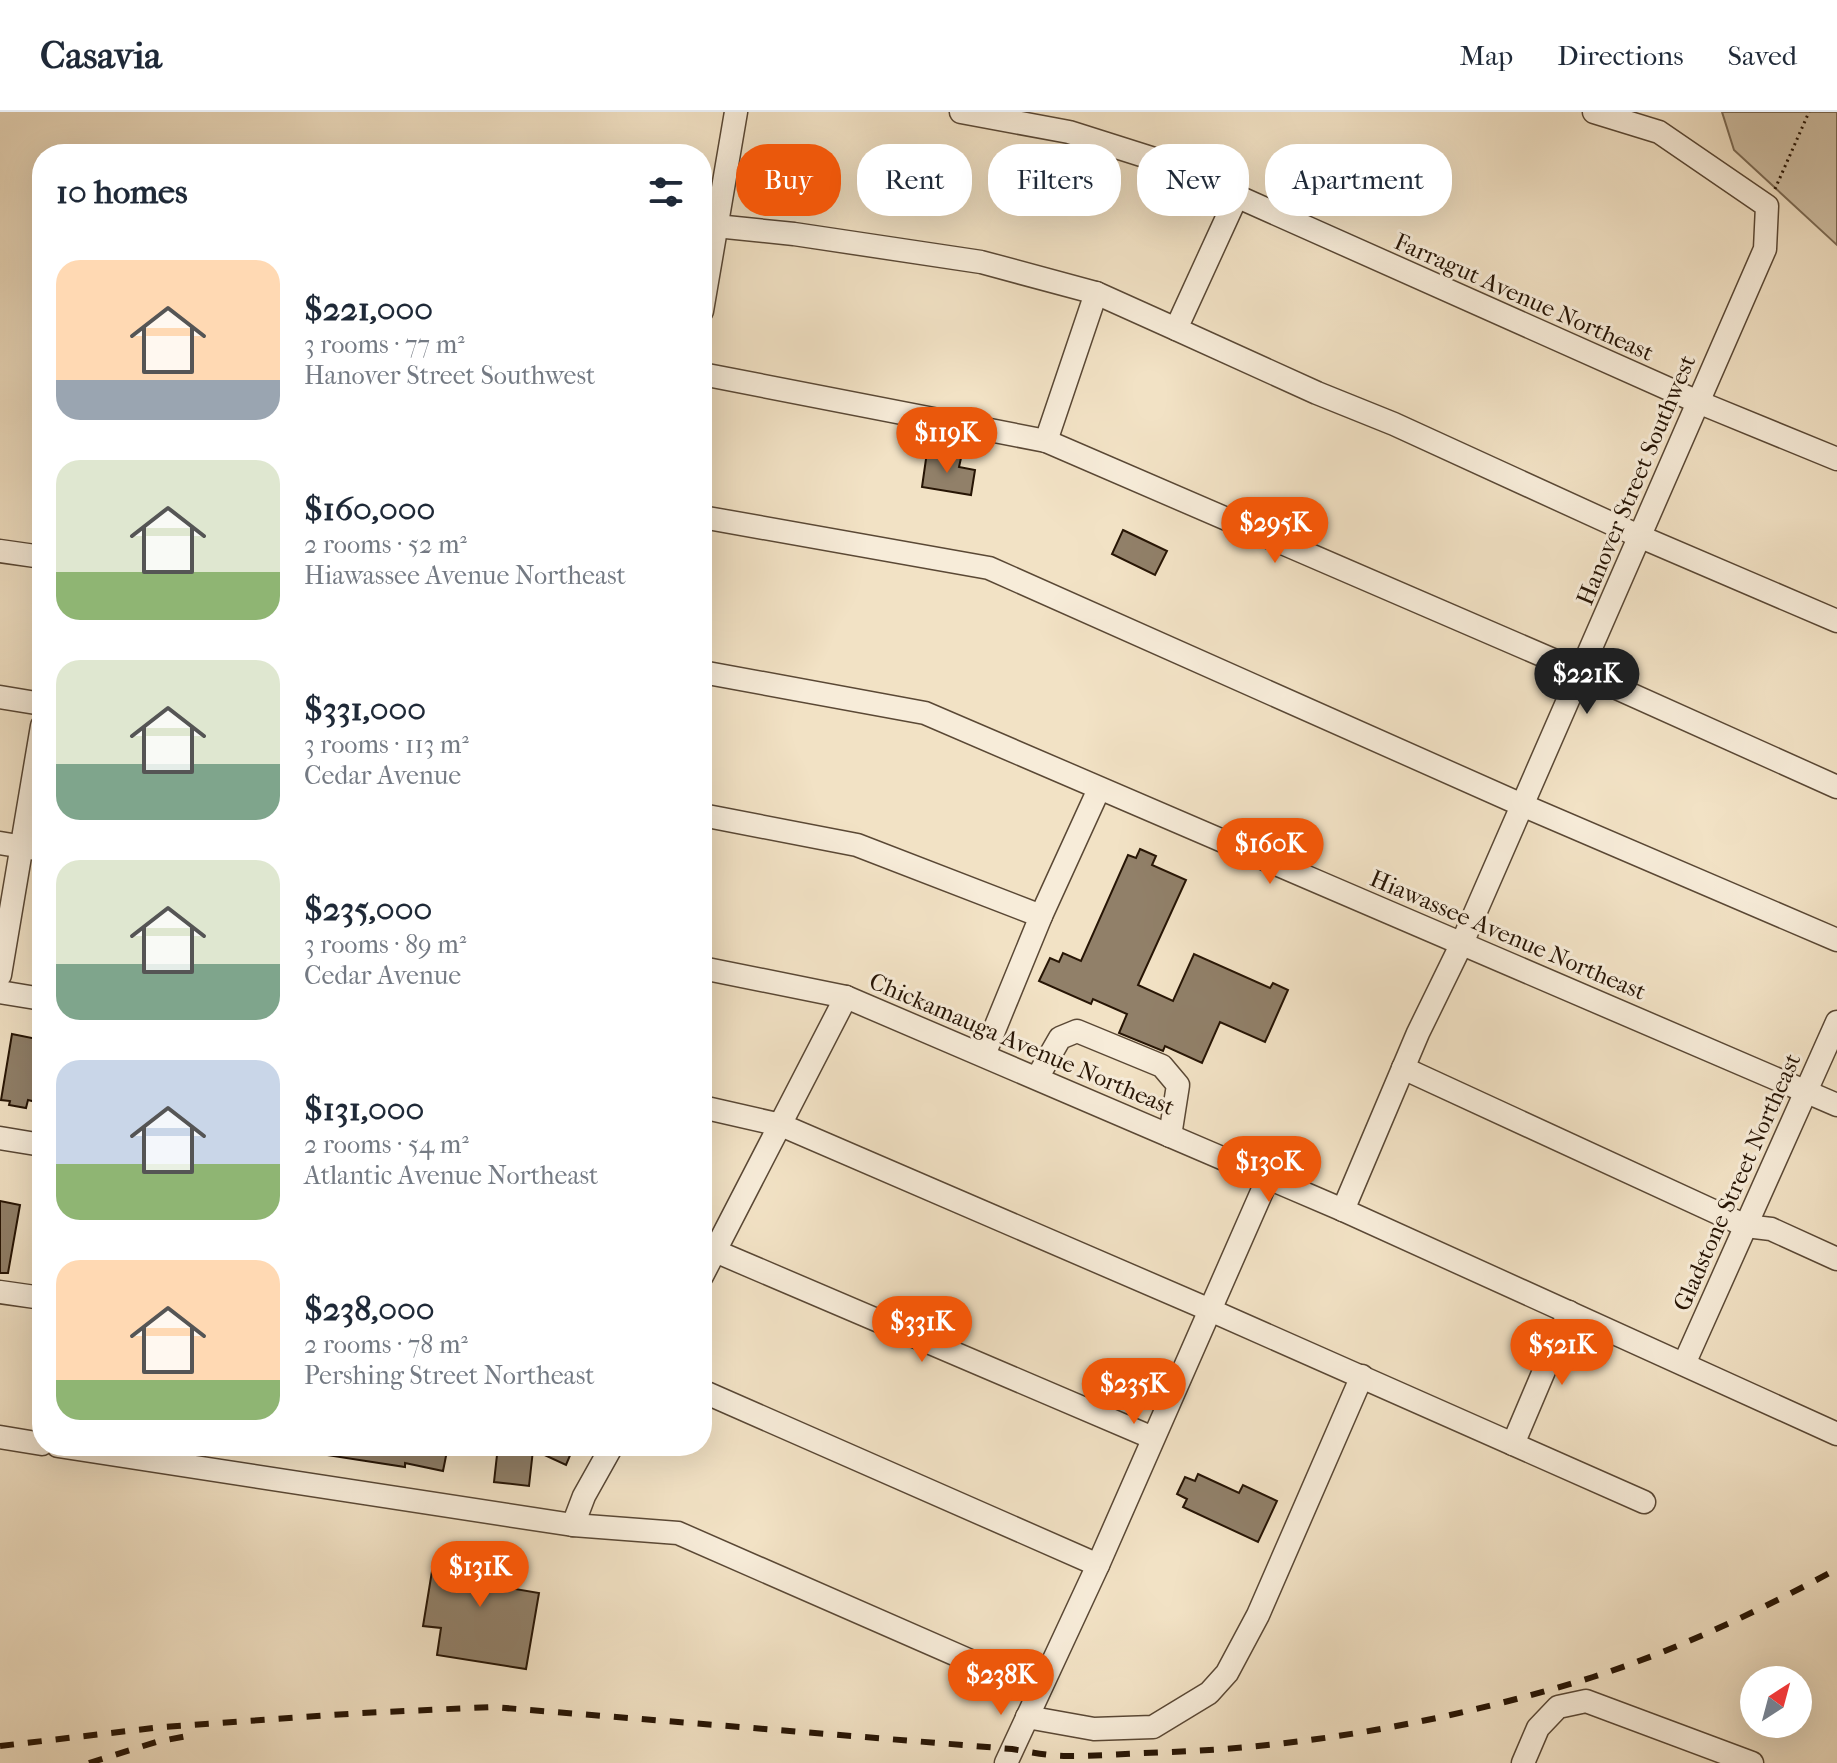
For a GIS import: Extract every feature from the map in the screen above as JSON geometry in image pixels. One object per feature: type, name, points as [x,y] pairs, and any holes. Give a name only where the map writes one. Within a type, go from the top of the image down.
[{"type":"street","points":[[712,250],[736,112]]},
{"type":"street","name":"Farragut Avenue Northeast","points":[[961,112],[1083,136],[1137,153]]},
{"type":"street","points":[[1594,112],[1659,132],[1767,206]]},
{"type":"street","name":"Farragut Avenue Northeast","points":[[1249,204],[1698,402],[1837,459]]},
{"type":"street","name":"Hanover Street Southwest","points":[[1343,1210],[1765,249],[1767,206]]},
{"type":"street","points":[[1176,329],[1228,216]]},
{"type":"street","points":[[716,226],[794,234],[981,262],[1096,293],[1641,537],[1837,621]]},
{"type":"street","points":[[1046,441],[1096,293]]},
{"type":"street","points":[[712,376],[1046,441],[1581,672],[1837,787]]},
{"type":"street","points":[[712,519],[989,568],[1522,805],[1837,940]]},
{"type":"street","points":[[0,551],[32,556]]},
{"type":"street","name":"Hiawassee Avenue Northeast","points":[[712,674],[925,713],[1837,1105]]},
{"type":"street","points":[[0,697],[32,702]]},
{"type":"street","points":[[0,975],[32,784]]},
{"type":"street","points":[[984,1055],[1041,916],[1099,789]]},
{"type":"street","points":[[712,817],[857,845],[1041,916]]},
{"type":"street","name":"Chickamauga Avenue Northeast","points":[[712,970],[846,997],[1343,1210],[1837,1434]]},
{"type":"street","points":[[0,992],[32,997]]},
{"type":"street","points":[[712,1243],[781,1125],[846,997]]},
{"type":"street","name":"Gladstone Street Northeast","points":[[1684,1364],[1837,1022]]},
{"type":"street","points":[[1037,1078],[1060,1038],[1077,1031],[1162,1066],[1178,1085],[1170,1136]]},
{"type":"street","points":[[1403,1068],[1746,1226],[1771,1229],[1837,1259]]},
{"type":"street","points":[[712,1109],[781,1125],[1362,1376],[1644,1502]]},
{"type":"street","points":[[0,1138],[32,1143]]},
{"type":"street","points":[[1006,1763],[1098,1565],[1268,1178]]},
{"type":"street","points":[[712,1252],[1153,1438]]},
{"type":"street","points":[[0,1292],[32,1297]]},
{"type":"street","points":[[1513,1444],[1569,1312]]},
{"type":"street","points":[[1027,1717],[1094,1729],[1153,1727],[1209,1693],[1227,1673],[1258,1615],[1362,1376]]},
{"type":"street","points":[[712,1395],[1098,1565]]},
{"type":"street","points":[[0,1437],[32,1442]]},
{"type":"street","points":[[123,1456],[573,1525],[678,1533],[1039,1691]]},
{"type":"street","points":[[573,1525],[584,1496],[606,1456]]},
{"type":"street","points":[[1523,1763],[1538,1728],[1558,1707],[1586,1701],[1752,1763]]},
{"type":"path","points":[[1767,206],[1809,112]]},
{"type":"shaded area","points":[[1722,112],[1837,112],[1837,245],[1734,150]]},
{"type":"building","points":[[927,452],[961,458],[959,467],[975,470],[971,495],[922,487]]},
{"type":"building","points":[[1123,530],[1167,551],[1155,575],[1112,554]]},
{"type":"building","points":[[1140,849],[1156,856],[1152,865],[1186,880],[1138,985],[1173,1001],[1194,954],[1270,988],[1273,983],[1288,990],[1265,1042],[1220,1022],[1202,1063],[1165,1046],[1163,1051],[1119,1033],[1127,1014],[1093,999],[1091,1004],[1039,981],[1050,958],[1059,962],[1063,953],[1081,961],[1128,855],[1136,858]]},
{"type":"building","points":[[12,1034],[32,1038],[32,1101],[28,1100],[26,1108],[1,1100]]},
{"type":"building","points":[[0,1201],[20,1205],[8,1273],[0,1273]]},
{"type":"building","points":[[333,1456],[446,1456],[443,1471],[405,1463],[405,1467]]},
{"type":"building","points":[[497,1456],[532,1456],[529,1486],[494,1482]]},
{"type":"building","points":[[547,1456],[570,1456],[566,1465]]},
{"type":"building","points":[[1198,1474],[1239,1493],[1243,1485],[1277,1501],[1258,1542],[1183,1507],[1187,1499],[1177,1494],[1185,1477],[1195,1481]]},
{"type":"building","points":[[454,1546],[514,1556],[509,1588],[539,1593],[526,1669],[437,1655],[441,1628],[423,1626],[434,1559],[451,1562]]},
{"type":"railway","points":[[0,1746],[162,1727],[493,1707],[1012,1749],[1060,1756],[1277,1744],[1437,1718],[1593,1677],[1717,1629],[1837,1569]]},
{"type":"railway","points":[[89,1763],[156,1742],[192,1735]]}]
